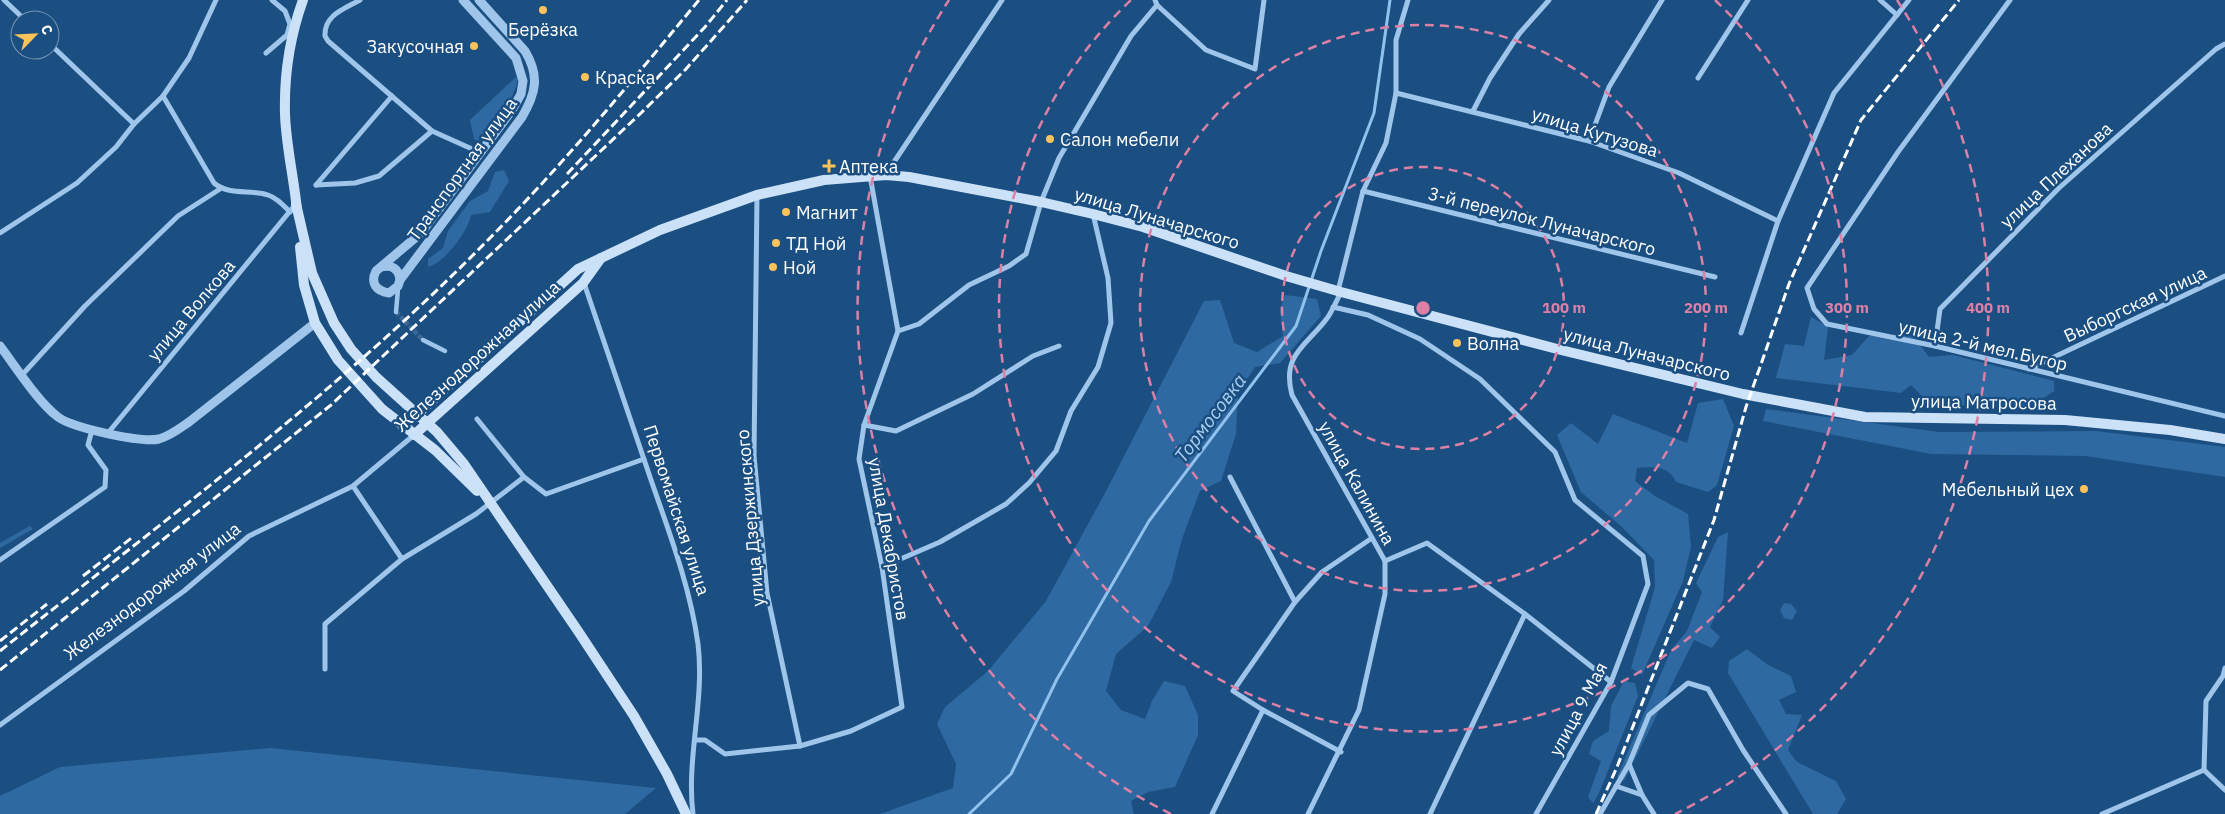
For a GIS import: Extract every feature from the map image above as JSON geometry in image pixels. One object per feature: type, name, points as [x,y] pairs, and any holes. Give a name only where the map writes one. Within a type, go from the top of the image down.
[{"type":"main road","points":[[303,0],[289,54],[285,85],[286,124],[293,208],[304,285],[315,323],[338,360],[382,410],[435,450],[490,504]]},
{"type":"main road","name":"улица Луначарского","points":[[578,269],[660,230],[757,195],[807,183],[870,175],[908,177],[1041,202],[1093,214],[1143,227],[1339,292],[1561,350],[1743,394]]},
{"type":"main road","points":[[293,208],[312,273],[334,323],[351,349],[376,377],[427,424],[464,464],[634,716],[668,774],[686,814]]},
{"type":"main road","name":"Железнодорожная улица","points":[[414,435],[583,282],[602,258]]},
{"type":"main road","points":[[578,269],[583,282]]},
{"type":"main road","name":"Железнодорожная улица","points":[[403,427],[578,269]]},
{"type":"main road","name":"улица Матросова","points":[[1743,394],[1865,417],[2065,420],[2170,430],[2225,439]]},
{"type":"street","points":[[4,0],[14,10]]},
{"type":"street","points":[[0,233],[77,183],[116,147],[134,124],[163,96],[190,58],[216,0]]},
{"type":"street","points":[[266,54],[287,35],[290,24],[285,11],[272,0]]},
{"type":"street","points":[[360,0],[332,16],[326,23],[325,36],[432,131],[481,153]]},
{"type":"street","name":"Транспортная улица","points":[[381,267],[421,233],[512,110],[521,94],[523,81],[519,65],[511,52],[462,0]]},
{"type":"street","name":"Транспортная улица","points":[[399,283],[522,117],[534,92],[535,80],[531,60],[525,50],[479,0]]},
{"type":"street","points":[[886,175],[1002,0]]},
{"type":"street","points":[[870,175],[898,331],[918,324],[969,284],[1009,266],[1026,254],[1041,202],[1064,150],[1131,36],[1156,3],[1206,50],[1255,70],[1264,0]]},
{"type":"street","name":"улица Калинина","points":[[1308,814],[1341,752],[1359,710],[1374,650],[1385,594],[1384,561],[1292,395],[1288,380],[1290,365],[1296,354],[1328,316],[1339,292],[1363,192],[1386,143],[1396,92],[1396,40],[1408,0]]},
{"type":"street","points":[[1473,111],[1490,78],[1519,34],[1549,0]]},
{"type":"street","points":[[1589,141],[1609,87],[1662,0]]},
{"type":"street","points":[[1698,78],[1748,0]]},
{"type":"street","points":[[1880,0],[1897,15]]},
{"type":"street","points":[[1741,334],[1778,221],[1834,93],[1909,0]]},
{"type":"street","name":"улица 2-й мел.Бугор","points":[[2010,0],[1898,152],[1806,288],[1814,309],[1827,324],[1934,346],[2225,416]]},
{"type":"street","name":"улица Плеханова","points":[[1934,346],[1940,309],[2059,188],[2216,49],[2225,44]]},
{"type":"street","points":[[60,54],[134,124]]},
{"type":"street","name":"улица Кутузова","points":[[1396,92],[1589,141],[1679,174],[1778,221]]},
{"type":"street","points":[[163,96],[214,183],[220,189],[269,195],[293,208]]},
{"type":"street","points":[[392,96],[316,185],[355,183],[379,176],[432,131]]},
{"type":"street","points":[[22,375],[85,306],[178,216],[220,189]]},
{"type":"street","name":"3-й переулок Луначарского","points":[[1363,192],[1715,277]]},
{"type":"street","name":"улица Дзержинского","points":[[757,195],[754,456],[767,593],[800,746]]},
{"type":"street","name":"улица Волкова","points":[[108,433],[293,208]]},
{"type":"street","points":[[882,567],[940,542],[1006,504],[1029,483],[1056,451],[1071,411],[1098,367],[1111,323],[1108,278],[1093,214]]},
{"type":"street","points":[[396,312],[396,296],[399,283],[398,271],[394,268],[381,267],[374,276],[376,287],[382,292],[388,292],[399,283]]},
{"type":"street","name":"Выборгская улица","points":[[2029,369],[2225,276]]},
{"type":"street","name":"Первомайская улица","points":[[583,282],[682,571],[692,608],[698,646],[700,688],[692,781],[693,814]]},
{"type":"street","name":"улица 9 Мая","points":[[1333,307],[1368,315],[1420,339],[1480,379],[1555,452],[1575,500],[1643,556],[1648,584],[1611,682],[1536,814]]},
{"type":"street","points":[[0,346],[57,416],[76,426],[92,430],[146,439],[158,439],[173,433],[315,323]]},
{"type":"street","name":"улица Декабристов","points":[[800,746],[851,732],[902,706],[882,567],[859,459],[864,425],[898,331]]},
{"type":"street","points":[[423,340],[445,351]]},
{"type":"street","points":[[864,425],[896,432],[973,394],[1034,356],[1060,346]]},
{"type":"street","points":[[477,419],[524,477],[546,494],[644,459]]},
{"type":"street","points":[[0,560],[104,487],[106,470],[88,445],[92,430]]},
{"type":"street","name":"Железнодорожная улица","points":[[0,725],[184,591],[249,536],[353,486],[414,435]]},
{"type":"street","points":[[325,669],[325,624],[402,559],[476,514],[524,477]]},
{"type":"street","points":[[1230,477],[1295,602]]},
{"type":"street","points":[[353,486],[402,559]]},
{"type":"street","points":[[1341,752],[1263,710],[1233,691],[1295,602],[1322,572],[1372,538]]},
{"type":"street","points":[[1384,561],[1427,542],[1525,614],[1611,682]]},
{"type":"street","points":[[1430,814],[1525,614]]},
{"type":"street","points":[[2225,668],[2223,676],[2206,700],[2204,770],[2225,790]]},
{"type":"street","points":[[1600,814],[1629,764],[1649,715],[1671,695],[1688,683],[1708,690],[1743,750],[1786,814]]},
{"type":"street","points":[[1212,814],[1263,710]]},
{"type":"street","points":[[696,740],[704,740],[725,754],[800,746]]},
{"type":"street","points":[[1629,764],[1642,795],[1654,814]]},
{"type":"street","points":[[2102,814],[2204,770]]},
{"type":"street","points":[[1616,786],[1642,795]]},
{"type":"shaded area","points":[[516,77],[518,79],[512,97],[478,142],[474,139],[470,120]]},
{"type":"shaded area","points":[[504,170],[509,181],[490,212],[471,215],[465,230],[454,246],[441,260],[428,267],[428,259],[443,248],[448,231],[470,201],[488,191],[495,172]]},
{"type":"shaded area","points":[[1285,295],[1317,299],[1321,316],[1280,363],[1255,367],[1238,393],[1236,434],[1221,481],[1200,491],[1182,539],[1171,582],[1148,626],[1116,654],[1106,691],[1121,710],[1145,719],[1152,701],[1164,681],[1185,686],[1198,715],[1198,735],[1175,787],[1148,792],[1131,801],[1134,814],[880,814],[953,788],[956,764],[937,724],[945,707],[988,671],[1046,601],[1105,493],[1204,301],[1220,300],[1234,343],[1257,352],[1283,336],[1280,309]]},
{"type":"shaded area","points":[[1811,317],[1828,327],[1824,360],[1852,355],[1869,336],[1912,334],[1929,357],[1953,355],[2054,381],[2054,391],[2044,398],[2052,408],[1930,404],[1911,385],[1901,393],[1776,378],[1785,344],[1804,346]]},
{"type":"shaded area","points":[[1723,399],[1734,426],[1717,485],[1708,492],[1676,482],[1673,476],[1660,468],[1637,468],[1635,481],[1655,496],[1688,514],[1691,547],[1683,581],[1642,675],[1631,668],[1655,587],[1654,560],[1623,528],[1581,492],[1557,435],[1571,423],[1598,444],[1613,414],[1687,443],[1698,403]]},
{"type":"shaded area","points":[[1766,409],[1939,432],[2096,431],[2225,447],[2225,477],[2085,456],[1931,454],[1763,421]]},
{"type":"shaded area","points":[[30,526],[33,529],[0,548],[0,543]]},
{"type":"shaded area","points":[[1728,532],[1723,600],[1710,627],[1720,637],[1712,648],[1694,640],[1624,781],[1617,777],[1671,650],[1687,631],[1702,592],[1696,583],[1718,537]]},
{"type":"shaded area","points":[[1784,603],[1791,604],[1797,611],[1792,620],[1784,618],[1780,610]]},
{"type":"shaded area","points":[[1747,649],[1768,665],[1791,676],[1796,692],[1779,700],[1786,714],[1802,715],[1788,750],[1797,762],[1836,781],[1846,799],[1837,814],[1813,814],[1728,673],[1729,661]]},
{"type":"shaded area","points":[[1624,681],[1635,683],[1638,696],[1599,793],[1593,803],[1588,797],[1601,761],[1589,754],[1593,741],[1609,731],[1611,706]]},
{"type":"shaded area","points":[[270,748],[656,788],[625,814],[0,814],[0,796],[60,767]]},
{"type":"waterway","name":"Тормосовка","points":[[969,814],[1011,774],[1057,679],[1149,521],[1296,326],[1321,251],[1374,113],[1390,0]]},
{"type":"tunnel","points":[[396,312],[423,340]]},
{"type":"railway","points":[[0,651],[311,403],[429,298],[542,184],[699,0]]},
{"type":"railway","points":[[567,174],[705,27],[727,0]]},
{"type":"railway","points":[[0,670],[331,405],[641,113],[686,69],[747,0]]},
{"type":"railway","points":[[1596,814],[1617,767],[1714,520],[1746,407],[1789,284],[1861,120],[1959,0]]},
{"type":"railway","points":[[83,576],[134,536]]},
{"type":"railway","points":[[0,641],[47,604]]},
{"type":"place","name":"Берёзка","points":[[543,10]]},
{"type":"place","name":"Закусочная","points":[[474,46]]},
{"type":"place","name":"Краска","points":[[585,77]]},
{"type":"place","name":"Салон мебели","points":[[1050,139]]},
{"type":"place","name":"Аптека","points":[[829,166]]},
{"type":"place","name":"Магнит","points":[[786,212]]},
{"type":"place","name":"ТД Ной","points":[[776,243]]},
{"type":"place","name":"Ной","points":[[773,267]]},
{"type":"place","name":"Волна","points":[[1457,343]]},
{"type":"place","name":"Мебельный цех","points":[[2084,489]]}]
